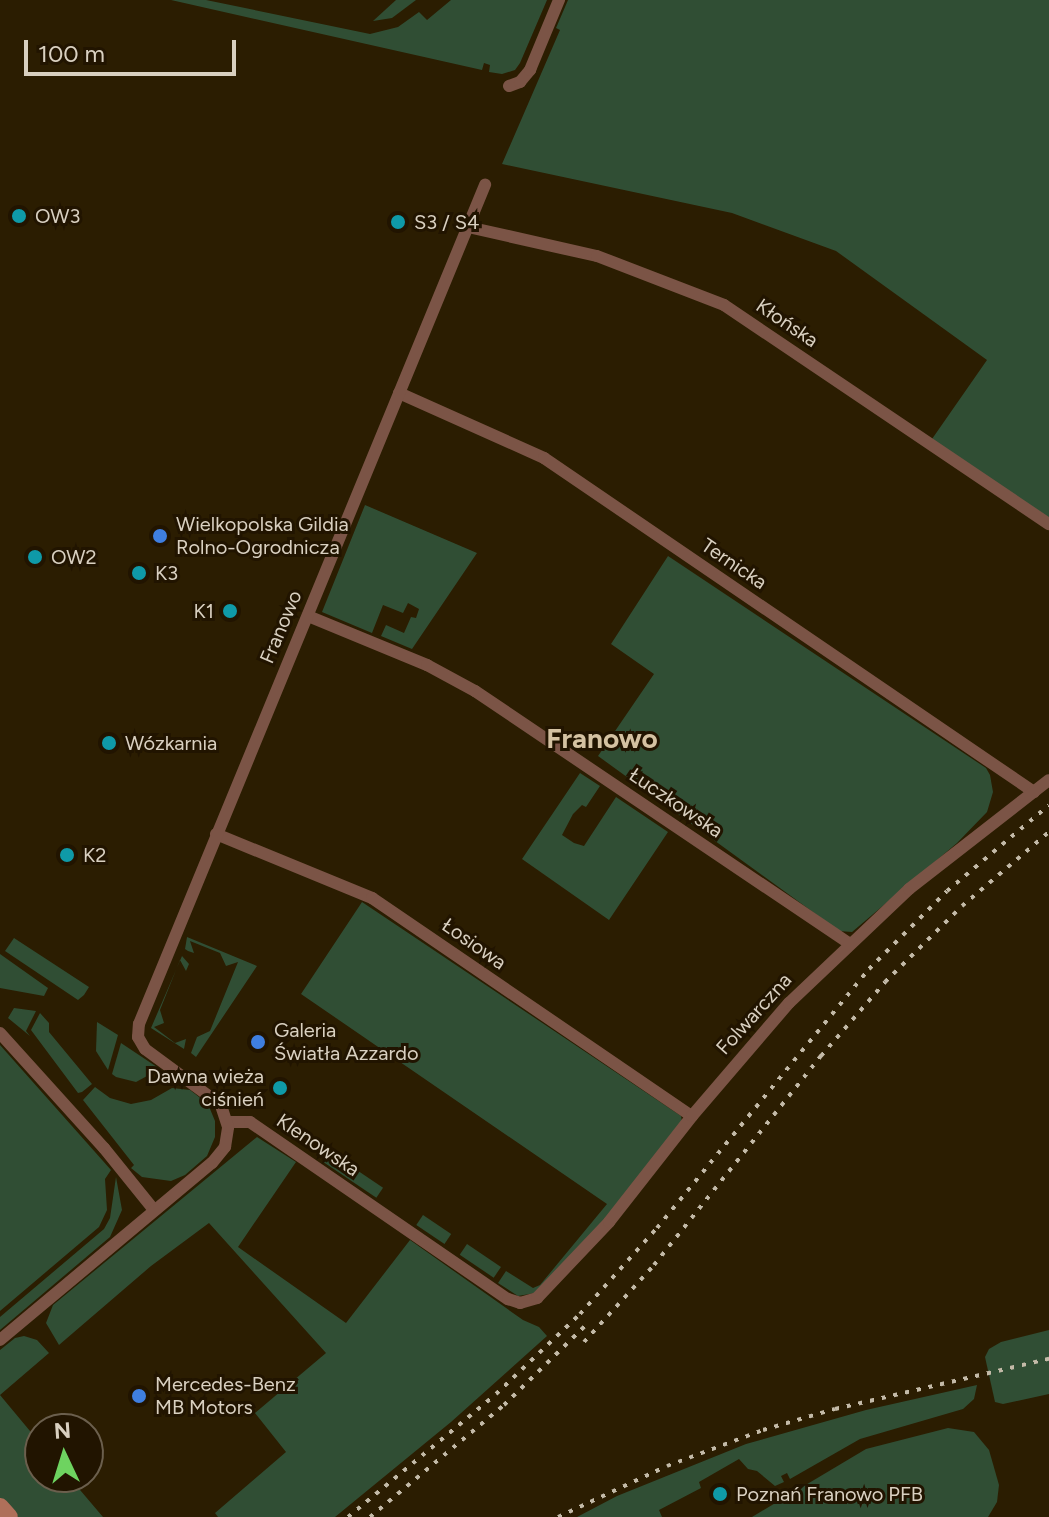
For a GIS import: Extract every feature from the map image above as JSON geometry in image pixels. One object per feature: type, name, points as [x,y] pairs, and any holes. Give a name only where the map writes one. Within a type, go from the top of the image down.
[{"type":"main road","points":[[0,1507],[9,1517]]},
{"type":"street","points":[[509,86],[520,82],[530,70],[559,0]]},
{"type":"street","name":"Franowo","points":[[227,1122],[215,1098],[142,1046],[139,1024],[485,185]]},
{"type":"street","name":"Kłońska","points":[[468,227],[597,256],[724,305],[1049,524]]},
{"type":"street","name":"Ternicka","points":[[399,393],[544,458],[1034,792]]},
{"type":"street","name":"Łuczkowska","points":[[308,616],[427,665],[475,691],[848,943]]},
{"type":"street","name":"Folwarczna","points":[[520,1303],[537,1298],[557,1280],[609,1222],[692,1116],[789,1003],[848,943],[977,833],[1049,780]]},
{"type":"street","name":"Łosiowa","points":[[216,834],[372,898],[692,1116]]},
{"type":"street","points":[[0,1033],[104,1148],[154,1210]]},
{"type":"street","points":[[0,1340],[220,1155],[227,1141],[227,1122]]},
{"type":"street","name":"Klenowska","points":[[227,1122],[250,1122],[508,1299],[520,1303]]},
{"type":"green space","points":[[171,0],[206,0],[370,34],[398,27],[419,12],[427,20],[451,0],[547,0],[520,63],[515,70],[502,74],[489,72],[490,65],[484,63],[482,70]]},
{"type":"green space","points":[[396,0],[416,0],[392,18],[373,21]]},
{"type":"green space","points":[[568,0],[1049,0],[1049,518],[932,439],[987,360],[836,251],[732,213],[502,164],[560,30],[556,28]]},
{"type":"green space","points":[[365,505],[477,553],[412,649],[381,636],[386,625],[404,633],[411,617],[416,618],[419,609],[408,603],[403,613],[383,605],[372,633],[322,612]]},
{"type":"green space","points":[[668,556],[986,768],[990,775],[993,792],[987,812],[957,843],[852,932],[839,931],[598,756],[654,674],[611,644]]},
{"type":"green space","points":[[580,773],[600,786],[586,807],[582,805],[573,814],[562,835],[584,846],[616,797],[668,832],[609,920],[522,859]]},
{"type":"green space","points":[[362,902],[681,1116],[682,1121],[602,1223],[535,1293],[518,1296],[498,1283],[506,1271],[533,1288],[540,1285],[607,1204],[301,994]]},
{"type":"green space","points":[[187,937],[257,966],[196,1057],[191,1053],[197,1037],[210,1031],[238,962],[226,966],[220,953],[190,941],[194,953],[188,951],[185,949]]},
{"type":"green space","points":[[14,938],[89,987],[84,995],[78,1000],[5,951]]},
{"type":"green space","points":[[0,954],[48,988],[44,996],[0,988]]},
{"type":"green space","points":[[182,956],[189,964],[186,971],[180,960]]},
{"type":"green space","points":[[176,969],[160,1010],[164,1023],[154,1027],[175,1043],[186,1039],[184,1049],[151,1028]]},
{"type":"green space","points":[[14,1008],[36,1011],[26,1031],[30,1036],[8,1018]]},
{"type":"green space","points":[[40,1013],[49,1023],[49,1032],[92,1084],[82,1092],[78,1093],[31,1030]]},
{"type":"green space","points":[[97,1022],[118,1035],[108,1070],[96,1051]]},
{"type":"green space","points":[[121,1043],[160,1069],[136,1082],[116,1077],[112,1074]]},
{"type":"green space","points":[[0,1045],[111,1170],[105,1179],[107,1210],[99,1227],[0,1311]]},
{"type":"green space","points":[[95,1087],[110,1098],[131,1104],[151,1100],[172,1088],[190,1090],[208,1104],[215,1121],[215,1137],[207,1156],[185,1175],[171,1181],[142,1177],[131,1168],[134,1165],[83,1100]]},
{"type":"green space","points":[[257,1137],[296,1162],[238,1247],[346,1323],[410,1240],[523,1320],[539,1327],[547,1336],[451,1422],[335,1517],[218,1517],[215,1513],[286,1452],[255,1413],[326,1353],[209,1223],[151,1266],[59,1345],[46,1323],[53,1305]]},
{"type":"green space","points":[[330,1152],[383,1188],[376,1198],[323,1162]]},
{"type":"green space","points":[[116,1177],[122,1210],[110,1237],[0,1330],[0,1317],[104,1229],[110,1218]]},
{"type":"green space","points":[[423,1215],[451,1234],[444,1244],[416,1225]]},
{"type":"green space","points":[[467,1244],[501,1267],[494,1278],[460,1255]]},
{"type":"green space","points":[[1049,1330],[1049,1394],[1003,1404],[995,1402],[985,1357],[989,1349],[1001,1342]]},
{"type":"green space","points":[[24,1336],[37,1340],[49,1353],[0,1395],[0,1350],[15,1338]]},
{"type":"green space","points":[[977,1385],[974,1399],[963,1409],[860,1439],[790,1479],[787,1473],[781,1476],[784,1482],[775,1486],[757,1471],[748,1469],[739,1459],[699,1482],[701,1488],[659,1510],[662,1517],[577,1517],[617,1496],[746,1444],[866,1410]]},
{"type":"green space","points":[[0,1395],[24,1424],[24,1493],[83,1493],[103,1517],[0,1517]]},
{"type":"green space","points":[[948,1428],[974,1432],[989,1450],[999,1485],[997,1502],[988,1517],[752,1517],[866,1449]]},
{"type":"railway","points":[[348,1517],[496,1394],[580,1314],[657,1228],[869,969],[947,891],[1049,805]]},
{"type":"railway","points":[[584,1342],[654,1265],[821,1056],[885,982],[962,906],[1049,832]]},
{"type":"railway","points":[[370,1517],[504,1405],[588,1323]]},
{"type":"railway","points":[[558,1517],[667,1466],[763,1430],[835,1409],[1049,1359]]},
{"type":"place","name":"OW3","points":[[19,216]]},
{"type":"place","name":"S3 / S4","points":[[398,222]]},
{"type":"place","name":"Wielkopolska Gildia Rolno-Ogrodnicza","points":[[160,536]]},
{"type":"place","name":"OW2","points":[[35,557]]},
{"type":"place","name":"K3","points":[[139,573]]},
{"type":"place","name":"K1","points":[[230,611]]},
{"type":"place","name":"Wózkarnia","points":[[109,743]]},
{"type":"place","name":"K2","points":[[67,855]]},
{"type":"place","name":"Galeria Światła Azzardo","points":[[258,1042]]},
{"type":"place","name":"Dawna wieża ciśnień","points":[[280,1088]]},
{"type":"place","name":"Mercedes-Benz MB Motors","points":[[139,1396]]},
{"type":"place","name":"Poznań Franowo PFB","points":[[720,1494]]},
{"type":"district","name":"Franowo","points":[[602,738]]}]
